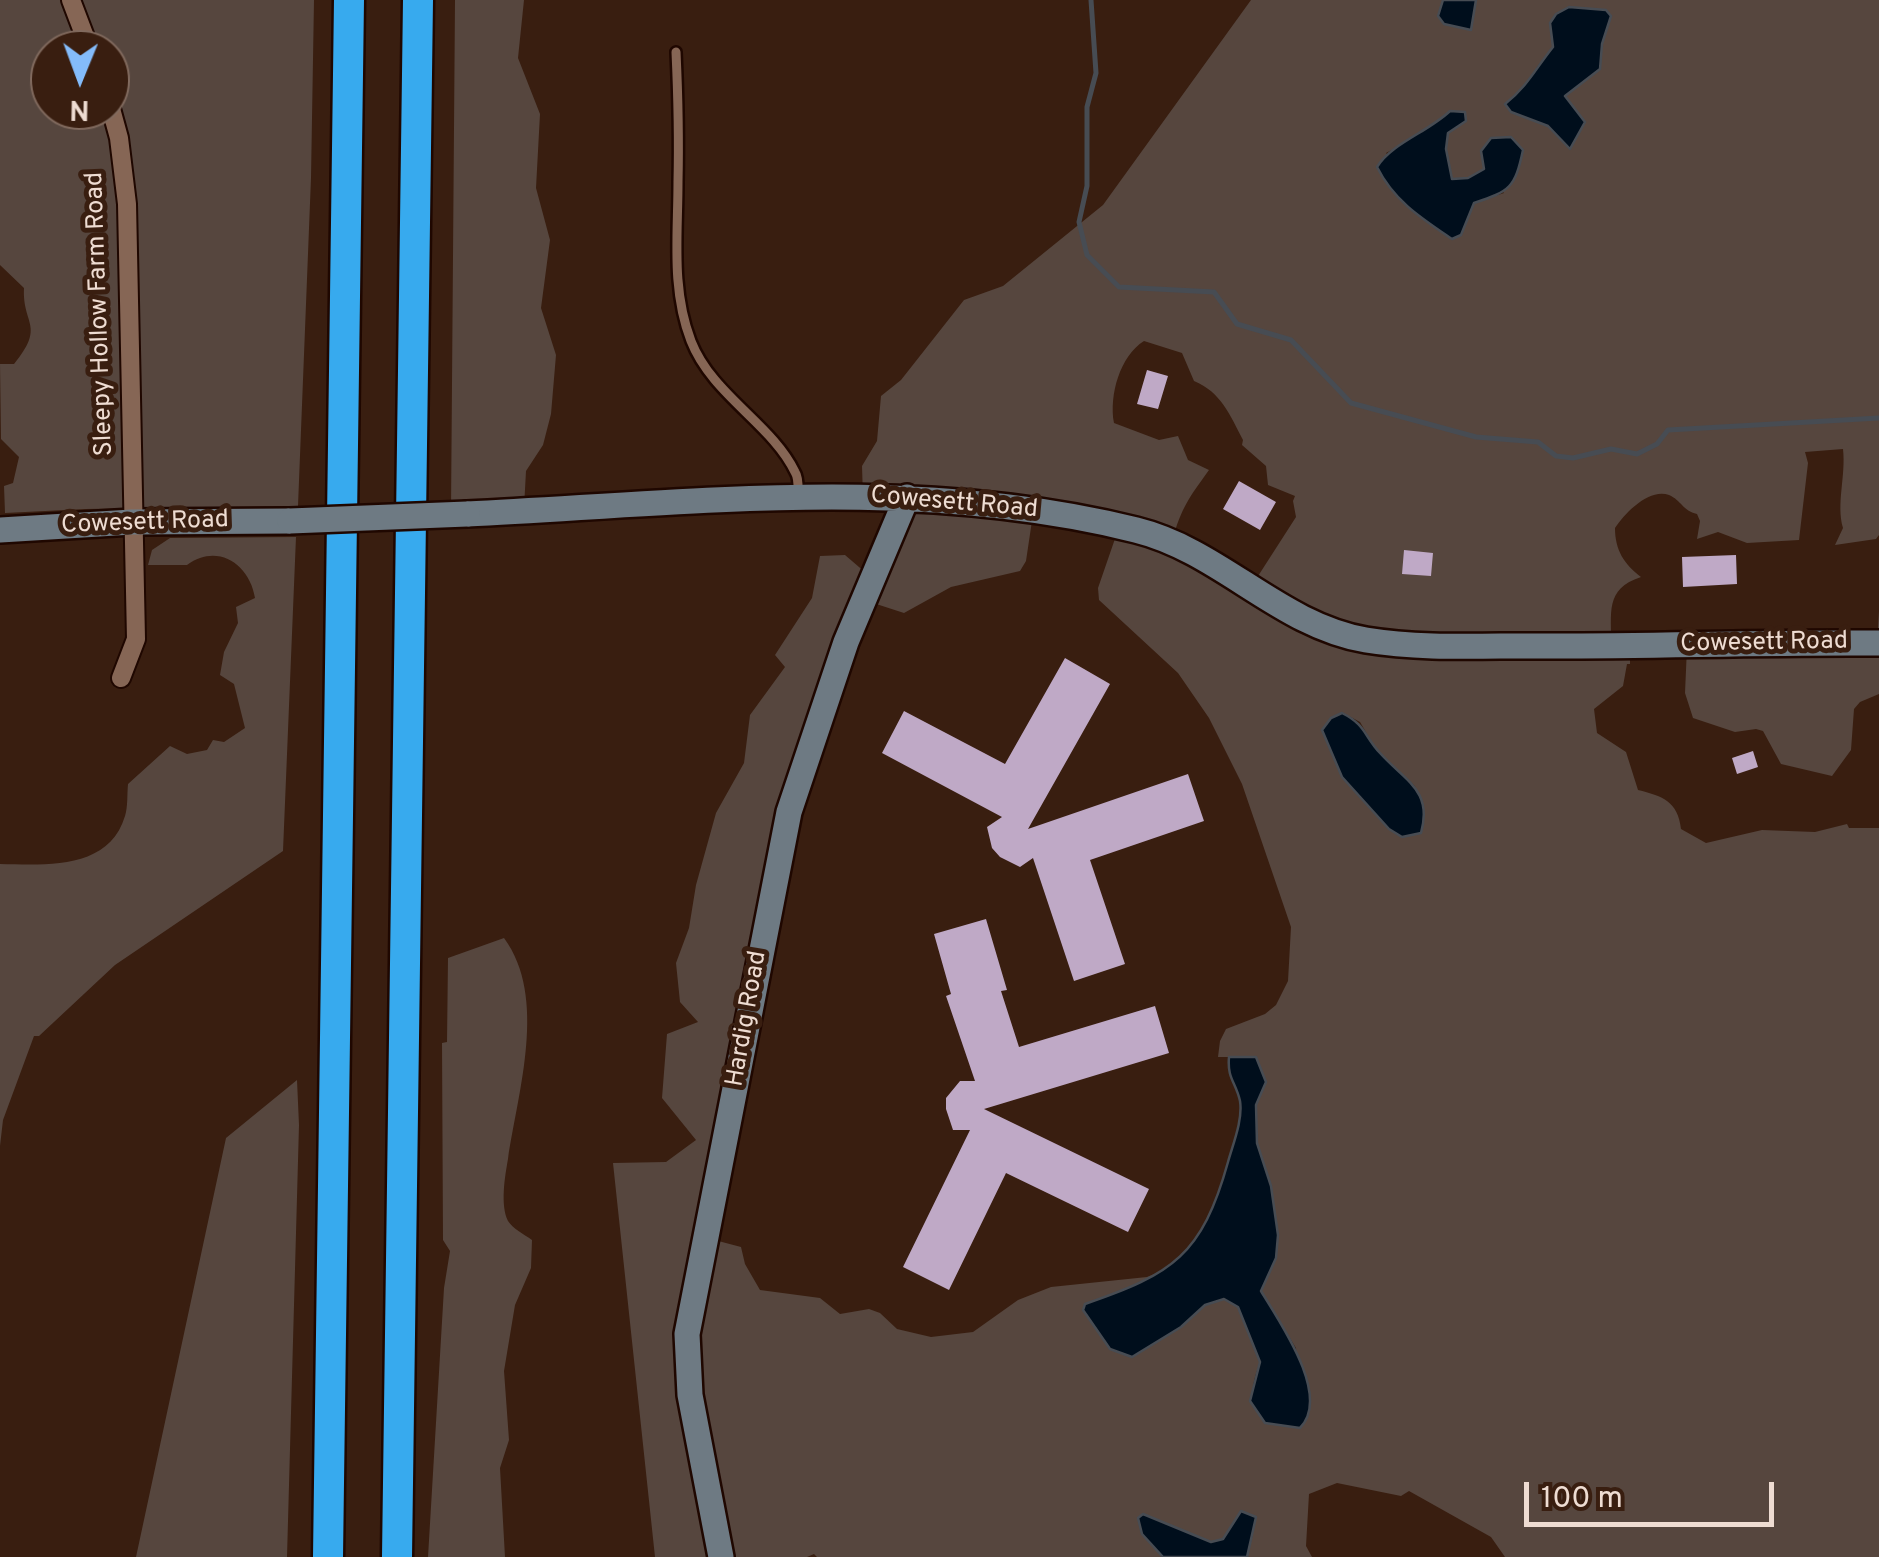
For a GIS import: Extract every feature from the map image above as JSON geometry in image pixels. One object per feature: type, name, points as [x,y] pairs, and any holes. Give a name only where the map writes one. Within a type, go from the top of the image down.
[{"type":"highway","points":[[328,1557],[349,0]]},
{"type":"highway","points":[[397,1557],[418,0]]},
{"type":"main road","name":"Cowesett Road","points":[[0,530],[132,522],[467,514],[799,497],[907,498],[1062,514],[1140,531],[1202,555],[1312,624],[1368,640],[1616,648],[1808,642],[1879,644]]},
{"type":"main road","name":"Hardig Road","points":[[721,1557],[690,1395],[687,1334],[789,812],[846,642],[907,498]]},
{"type":"street","points":[[71,0],[82,30]]},
{"type":"street","name":"Sleepy Hollow Farm Road","points":[[117,130],[126,204],[136,639],[121,678]]},
{"type":"lane","points":[[676,52],[679,149],[674,251],[686,326],[699,359],[797,474],[799,497]]},
{"type":"shaded area","points":[[0,0],[314,0],[298,506],[5,513],[4,486],[13,483],[19,457],[1,439],[0,364],[14,364],[29,341],[24,288],[0,265]]},
{"type":"shaded area","points":[[455,0],[524,0],[518,58],[540,114],[536,188],[550,240],[541,308],[556,355],[551,414],[543,445],[526,471],[524,508],[451,510]]},
{"type":"shaded area","points":[[1251,0],[1443,0],[1438,16],[1471,29],[1476,0],[1879,0],[1879,535],[1876,539],[1835,545],[1843,528],[1843,449],[1805,452],[1808,463],[1799,540],[1747,543],[1718,532],[1697,539],[1697,514],[1669,495],[1646,498],[1615,528],[1622,556],[1641,577],[1621,588],[1612,604],[1611,646],[1630,649],[1630,664],[1623,686],[1594,709],[1597,733],[1626,752],[1638,790],[1667,801],[1676,812],[1681,829],[1706,843],[1762,830],[1815,832],[1847,824],[1849,828],[1879,828],[1879,1557],[1505,1557],[1491,1537],[1409,1491],[1401,1496],[1337,1483],[1309,1494],[1306,1546],[1312,1557],[1247,1557],[1253,1534],[1211,1542],[1143,1514],[1163,1557],[655,1557],[613,1163],[666,1162],[696,1140],[662,1098],[667,1034],[698,1022],[680,1002],[676,963],[689,928],[696,885],[716,813],[744,763],[750,715],[785,667],[775,655],[812,598],[820,556],[845,555],[873,579],[902,512],[863,497],[862,466],[877,441],[881,396],[901,380],[964,300],[1003,286],[1103,205]],"holes":[[[1569,7],[1610,16],[1600,69],[1565,96],[1569,148],[1548,126],[1511,112],[1506,105],[1527,87],[1553,47],[1550,23]],[[1450,111],[1464,112],[1466,121],[1448,133],[1446,149],[1452,179],[1468,178],[1484,169],[1504,193],[1474,203],[1461,235],[1386,153],[1415,138]],[[1144,341],[1182,353],[1194,381],[1218,398],[1243,440],[1242,445],[1266,466],[1268,485],[1295,496],[1296,517],[1251,587],[1172,541],[1187,503],[1209,470],[1188,460],[1178,436],[1159,440],[1114,423],[1118,377]],[[1033,514],[1118,530],[1098,588],[1099,600],[1178,673],[1209,718],[1242,784],[1291,927],[1288,981],[1276,1005],[1265,1014],[1226,1029],[1218,1057],[1256,1057],[1266,1082],[1256,1105],[1257,1143],[1271,1186],[1276,1258],[1261,1291],[1296,1348],[1300,1428],[1265,1423],[1256,1408],[1253,1394],[1260,1362],[1238,1307],[1224,1299],[1205,1305],[1181,1327],[1085,1304],[1139,1286],[1159,1272],[1147,1277],[1051,1287],[1018,1300],[973,1332],[931,1337],[897,1329],[880,1313],[869,1309],[840,1314],[820,1298],[760,1290],[745,1264],[741,1247],[707,1238],[816,729],[867,601],[904,613],[951,587],[1020,571],[1026,561]],[[1343,713],[1360,722],[1377,751],[1416,787],[1331,718]]]},
{"type":"shaded area","points":[[296,537],[283,851],[115,965],[39,1036],[34,1036],[3,1120],[0,1146],[0,864],[37,865],[91,855],[117,834],[126,812],[128,784],[170,746],[187,754],[207,750],[213,740],[224,742],[245,728],[234,684],[220,675],[224,652],[238,623],[236,607],[255,598],[247,576],[231,560],[221,557],[199,558],[187,565],[148,565],[152,550],[170,538]]},
{"type":"shaded area","points":[[1879,611],[1879,694],[1854,709],[1851,750],[1832,776],[1781,764],[1763,731],[1735,732],[1693,718],[1685,693],[1687,647],[1877,643]]},
{"type":"shaded area","points":[[504,938],[525,988],[527,1016],[523,1075],[504,1207],[510,1224],[532,1240],[531,1268],[515,1305],[504,1371],[509,1440],[500,1468],[505,1557],[428,1557],[444,1288],[450,1251],[443,1240],[442,1043],[447,1042],[448,958]]},
{"type":"shaded area","points":[[297,1080],[287,1557],[136,1557],[226,1138]]},
{"type":"water","points":[[1443,0],[1476,0],[1471,30],[1444,24],[1438,16]]},
{"type":"water","points":[[1569,7],[1606,10],[1611,16],[1602,44],[1600,69],[1565,96],[1585,122],[1570,149],[1548,126],[1511,112],[1505,104],[1553,47],[1550,23],[1556,14]]},
{"type":"water","points":[[1450,111],[1465,112],[1466,121],[1448,133],[1446,149],[1452,179],[1468,178],[1484,169],[1481,151],[1491,138],[1511,137],[1523,150],[1509,186],[1474,203],[1461,235],[1452,239],[1400,199],[1377,167],[1392,151]]},
{"type":"water","points":[[1342,713],[1360,726],[1420,796],[1424,818],[1421,833],[1402,837],[1389,829],[1342,777],[1322,730],[1331,718]]},
{"type":"water","points":[[1229,1057],[1256,1057],[1266,1082],[1256,1105],[1257,1143],[1271,1186],[1278,1235],[1276,1258],[1261,1291],[1290,1339],[1306,1378],[1308,1414],[1300,1428],[1265,1423],[1250,1401],[1260,1362],[1238,1307],[1224,1299],[1205,1305],[1181,1327],[1132,1357],[1110,1349],[1083,1310],[1085,1304],[1162,1270],[1195,1240],[1218,1194],[1240,1116]]},
{"type":"water","points":[[1241,1511],[1256,1517],[1247,1557],[1163,1557],[1142,1534],[1138,1518],[1143,1514],[1211,1542],[1223,1539]]},
{"type":"building","points":[[1147,370],[1168,376],[1158,409],[1137,404]]},
{"type":"building","points":[[1239,481],[1276,502],[1260,530],[1223,509]]},
{"type":"building","points":[[1404,550],[1433,553],[1431,576],[1402,574]]},
{"type":"building","points":[[1736,555],[1737,584],[1683,587],[1682,557]]},
{"type":"building","points":[[1065,658],[1110,684],[1028,829],[1188,774],[1204,821],[1090,860],[1125,964],[1074,981],[1033,858],[1020,867],[992,848],[987,827],[1002,817],[882,753],[904,711],[1005,764]]},
{"type":"building","points":[[1753,751],[1758,767],[1737,774],[1732,758]]},
{"type":"building","points":[[986,919],[1007,990],[1001,991],[1019,1047],[1155,1006],[1169,1053],[984,1109],[1149,1189],[1128,1232],[1006,1173],[949,1290],[903,1267],[970,1130],[953,1130],[946,1098],[960,1081],[975,1081],[946,996],[951,994],[934,934]]},
{"type":"waterway","points":[[1091,0],[1096,73],[1087,107],[1087,186],[1079,222],[1087,255],[1119,287],[1214,292],[1237,324],[1291,340],[1351,403],[1476,437],[1538,442],[1556,456],[1573,458],[1611,449],[1637,454],[1657,444],[1668,430],[1879,418]]}]
